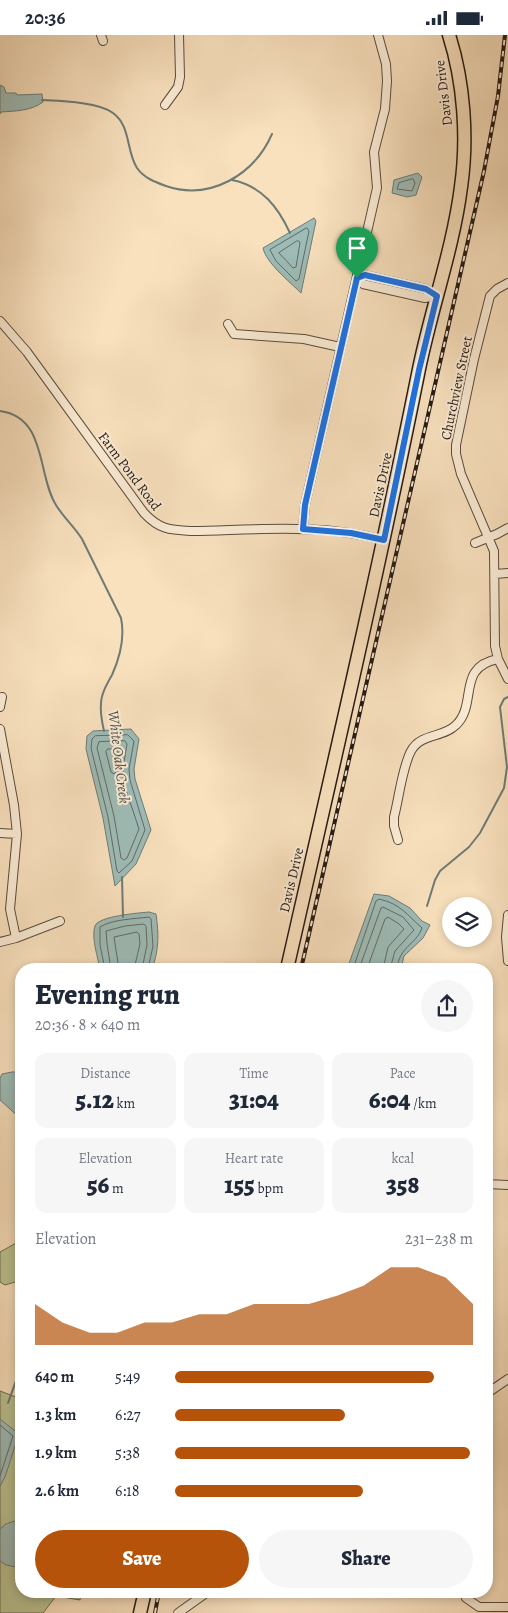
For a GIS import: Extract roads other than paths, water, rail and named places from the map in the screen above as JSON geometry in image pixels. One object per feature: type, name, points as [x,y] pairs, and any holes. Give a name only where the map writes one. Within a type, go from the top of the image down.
[{"type":"main road","name":"Davis Drive","points":[[288,963],[384,540],[419,370],[460,195],[464,152],[461,96],[449,35]]},
{"type":"main road","points":[[140,1613],[143,1598]]},
{"type":"street","points":[[165,105],[178,87],[180,77],[180,35]]},
{"type":"street","points":[[303,529],[305,505],[377,188],[374,147],[386,100],[386,64],[378,35]]},
{"type":"street","points":[[357,278],[364,285],[425,298],[437,296]]},
{"type":"street","name":"Churchview Street","points":[[508,283],[497,289],[490,296],[456,445],[460,475],[494,551],[494,637],[498,659],[508,679]]},
{"type":"street","name":"Farm Pond Road","points":[[0,321],[27,352],[130,494],[153,522],[164,528],[192,531],[303,529],[351,533],[384,540]]},
{"type":"street","points":[[228,324],[234,334],[304,339],[340,347]]},
{"type":"street","points":[[475,543],[508,528]]},
{"type":"street","points":[[495,574],[508,573]]},
{"type":"street","points":[[398,840],[394,826],[394,817],[407,761],[412,750],[422,739],[446,731],[457,723],[463,714],[469,686],[476,670],[486,661],[498,659]]},
{"type":"street","points":[[0,707],[2,697]]},
{"type":"street","points":[[0,729],[15,811],[17,834],[10,909],[16,938]]},
{"type":"street","points":[[0,833],[17,834]]},
{"type":"street","points":[[508,915],[506,937],[508,961]]},
{"type":"street","points":[[0,942],[16,938],[60,921]]},
{"type":"street","points":[[493,1184],[508,1185]]},
{"type":"street","points":[[493,1390],[508,1379]]},
{"type":"street","points":[[178,1613],[199,1598]]},
{"type":"street","points":[[466,1598],[479,1607],[508,1607]]},
{"type":"water","points":[[0,85],[4,87],[6,93],[16,93],[17,95],[42,94],[43,102],[28,109],[1,112],[0,114]]},
{"type":"water","points":[[418,173],[422,177],[416,195],[407,197],[392,193],[394,180]]},
{"type":"water","points":[[314,218],[316,221],[301,293],[273,266],[263,248]]},
{"type":"water","points":[[131,729],[139,739],[134,769],[135,779],[151,830],[136,864],[115,886],[103,818],[86,749],[87,736],[93,731]]},
{"type":"water","points":[[374,894],[389,896],[410,908],[422,921],[430,925],[423,938],[404,956],[402,963],[349,963]]},
{"type":"water","points":[[149,912],[156,914],[158,942],[154,963],[99,963],[95,947],[95,926],[103,920]]},
{"type":"water","points":[[15,1072],[15,1114],[0,1100],[0,1078],[2,1074]]},
{"type":"water","points":[[0,1419],[15,1431],[15,1446],[0,1486]]},
{"type":"water","points":[[15,1521],[15,1567],[6,1565],[0,1561],[0,1529],[6,1524]]},
{"type":"waterway","points":[[42,100],[89,104],[107,109],[119,118],[123,125],[137,168],[146,177],[158,183],[182,190],[199,190],[229,181],[254,162],[272,134]]},
{"type":"waterway","points":[[232,180],[252,187],[268,199],[290,233]]},
{"type":"waterway","name":"White Oak Creek","points":[[0,411],[15,416],[26,424],[33,435],[39,449],[50,493],[62,514],[82,539],[121,618],[122,640],[119,654],[101,700],[104,731]]},
{"type":"waterway","points":[[427,906],[435,880],[440,871],[469,847],[480,833],[504,788],[507,767],[500,707],[504,699],[508,697]]},
{"type":"waterway","name":"White Oak Creek","points":[[122,877],[123,917]]},
{"type":"waterway","name":"White Oak Creek","points":[[8,1403],[15,1384]]},
{"type":"railway","points":[[302,963],[484,171],[498,96],[505,35]]},
{"type":"railway","points":[[155,1613],[158,1598]]}]
